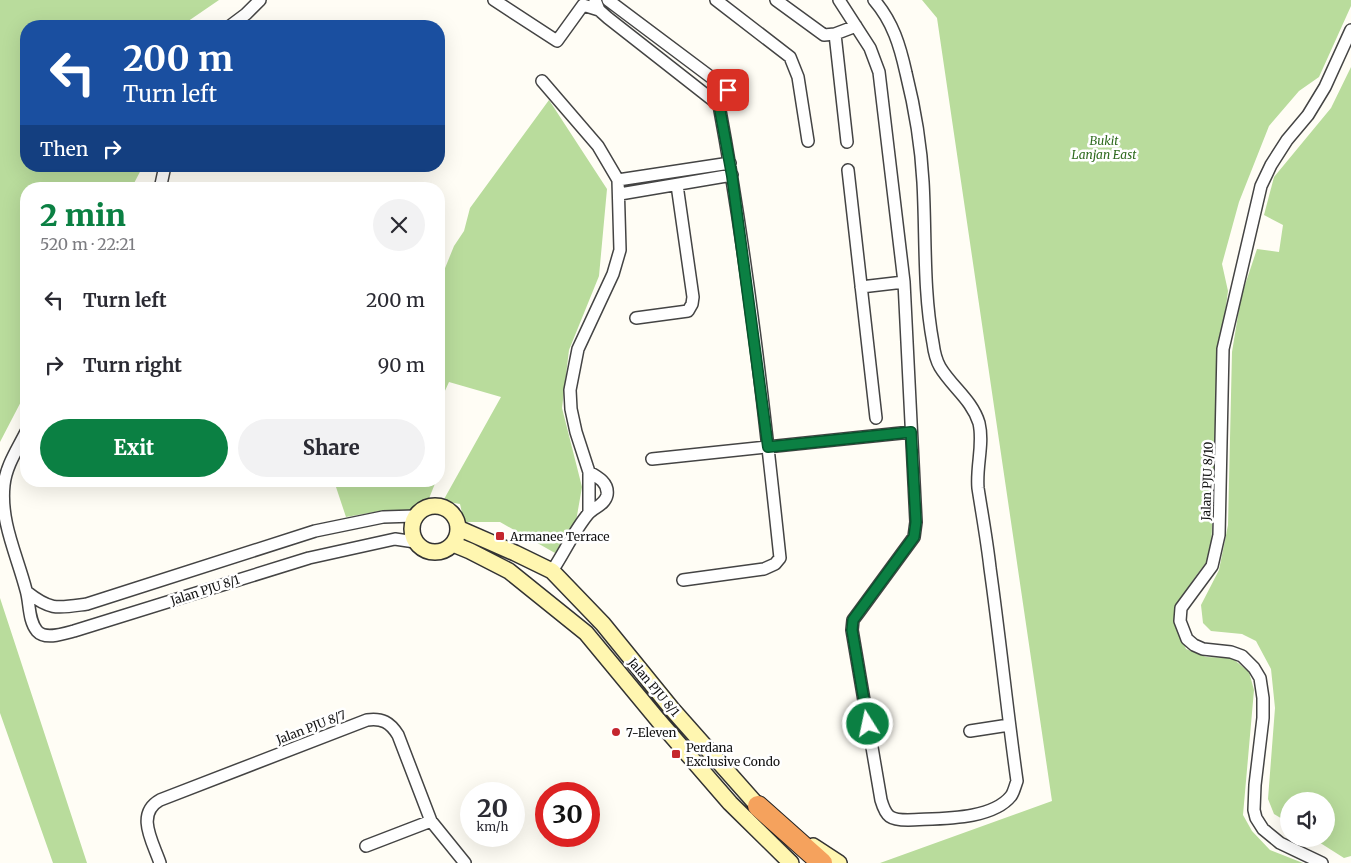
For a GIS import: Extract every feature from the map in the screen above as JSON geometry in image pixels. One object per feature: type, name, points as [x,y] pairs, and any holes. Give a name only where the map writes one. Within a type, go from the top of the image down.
[{"type":"highway","points":[[758,806],[822,863]]},
{"type":"main road","points":[[441,506],[453,514],[458,528],[458,534],[453,544],[446,550],[438,552],[429,552],[421,548],[415,542],[411,529],[414,516],[426,507],[441,506]]},
{"type":"main road","name":"Jalan PJU 8/1","points":[[458,528],[515,552],[552,571],[602,624],[672,708],[758,806],[839,863]]},
{"type":"main road","name":"Jalan PJU 8/1","points":[[453,544],[509,572],[586,632],[730,804],[791,863]]},
{"type":"main road","points":[[658,720],[672,708]]},
{"type":"street","points":[[238,20],[260,0]]},
{"type":"street","points":[[494,0],[557,41],[583,5],[597,5],[719,105],[732,176],[768,447],[780,558],[775,564],[764,569],[683,580]]},
{"type":"street","points":[[608,0],[728,90],[729,94],[719,105]]},
{"type":"street","points":[[716,0],[790,57],[798,77],[808,142]]},
{"type":"street","points":[[776,0],[824,35],[835,34],[856,26]]},
{"type":"street","points":[[839,0],[870,48],[879,72],[904,282],[916,522],[914,537],[858,612],[853,620],[852,630],[884,810],[889,817],[897,820],[976,815],[1006,801],[1013,794],[1017,781],[978,485],[981,443],[979,423],[971,405],[939,365],[933,346],[926,270],[923,180],[913,100],[900,47],[883,10],[874,0]]},
{"type":"street","name":"Jalan PJU 8/10","points":[[1322,863],[1280,843],[1263,830],[1256,818],[1254,810],[1255,785],[1263,718],[1260,678],[1254,668],[1242,656],[1231,652],[1203,649],[1194,645],[1187,639],[1180,621],[1181,608],[1212,566],[1219,535],[1223,348],[1234,294],[1261,186],[1271,165],[1287,140],[1308,115],[1325,87],[1351,30]]},
{"type":"street","points":[[835,34],[847,142]]},
{"type":"street","points":[[542,81],[598,146],[618,180],[620,194],[620,250],[613,274],[578,349],[570,390],[571,409],[576,432],[589,472],[589,513]]},
{"type":"street","points":[[618,180],[730,163]]},
{"type":"street","points":[[848,170],[876,418]]},
{"type":"street","points":[[620,194],[732,176]]},
{"type":"street","points":[[636,318],[688,310],[692,304],[693,297],[677,185]]},
{"type":"street","points":[[861,287],[904,282]]},
{"type":"street","points":[[652,459],[911,432]]},
{"type":"street","name":"Jalan PJU 8/1","points":[[20,444],[7,470],[3,503],[12,548],[27,592],[30,614],[37,630],[41,634],[51,636],[95,625],[309,558],[395,538],[415,542]]},
{"type":"street","points":[[552,571],[589,513],[602,504],[607,497],[604,483],[600,478],[589,472]]},
{"type":"street","name":"Jalan PJU 8/1","points":[[27,592],[41,602],[53,607],[87,604],[315,531],[383,517],[414,516]]},
{"type":"street","points":[[87,604],[95,625]]},
{"type":"street","name":"Jalan PJU 8/7","points":[[160,863],[146,821],[152,805],[160,800],[378,718],[393,727],[398,735],[431,821],[465,863]]},
{"type":"street","points":[[970,730],[1009,725]]},
{"type":"street","points":[[366,846],[431,821]]},
{"type":"green space","points":[[0,0],[219,0],[190,20],[20,20],[20,172],[140,172],[135,182],[20,182],[20,404],[0,442]]},
{"type":"green space","name":"Bukit Lanjan East","points":[[922,0],[1351,0],[1351,6],[1319,77],[1299,91],[1269,126],[1239,202],[1222,264],[1228,291],[1217,375],[1211,556],[1186,591],[1178,611],[1177,621],[1178,631],[1186,649],[1206,657],[1232,658],[1249,672],[1254,690],[1243,815],[1252,831],[1270,850],[1303,863],[880,863],[1052,801],[937,18]]},
{"type":"green space","points":[[1351,67],[1351,856],[1344,858],[1327,847],[1335,847],[1335,792],[1280,792],[1280,818],[1274,814],[1268,799],[1275,708],[1271,669],[1256,641],[1242,634],[1211,631],[1203,623],[1201,605],[1219,570],[1228,525],[1232,352],[1241,297],[1257,249],[1279,252],[1283,225],[1264,215],[1274,177],[1331,108]]},
{"type":"green space","points":[[549,100],[607,189],[599,276],[569,350],[562,408],[582,487],[575,527],[555,553],[500,522],[464,522],[460,504],[443,501],[501,397],[449,382],[445,391],[445,268],[454,246],[464,231],[470,208]]},
{"type":"green space","points":[[336,487],[434,487],[428,501],[412,510],[386,510],[346,517]]},
{"type":"green space","points":[[0,598],[87,863],[53,863],[0,713]]},
{"type":"place","name":"Armanee Terrace","points":[[500,536]]},
{"type":"place","name":"7-Eleven","points":[[616,732]]},
{"type":"place","name":"Perdana Exclusive Condo","points":[[676,754]]},
{"type":"route","points":[[728,90],[727,98],[719,105],[732,176],[768,447],[911,432],[916,522],[914,537],[853,620],[852,630],[868,724]]}]
